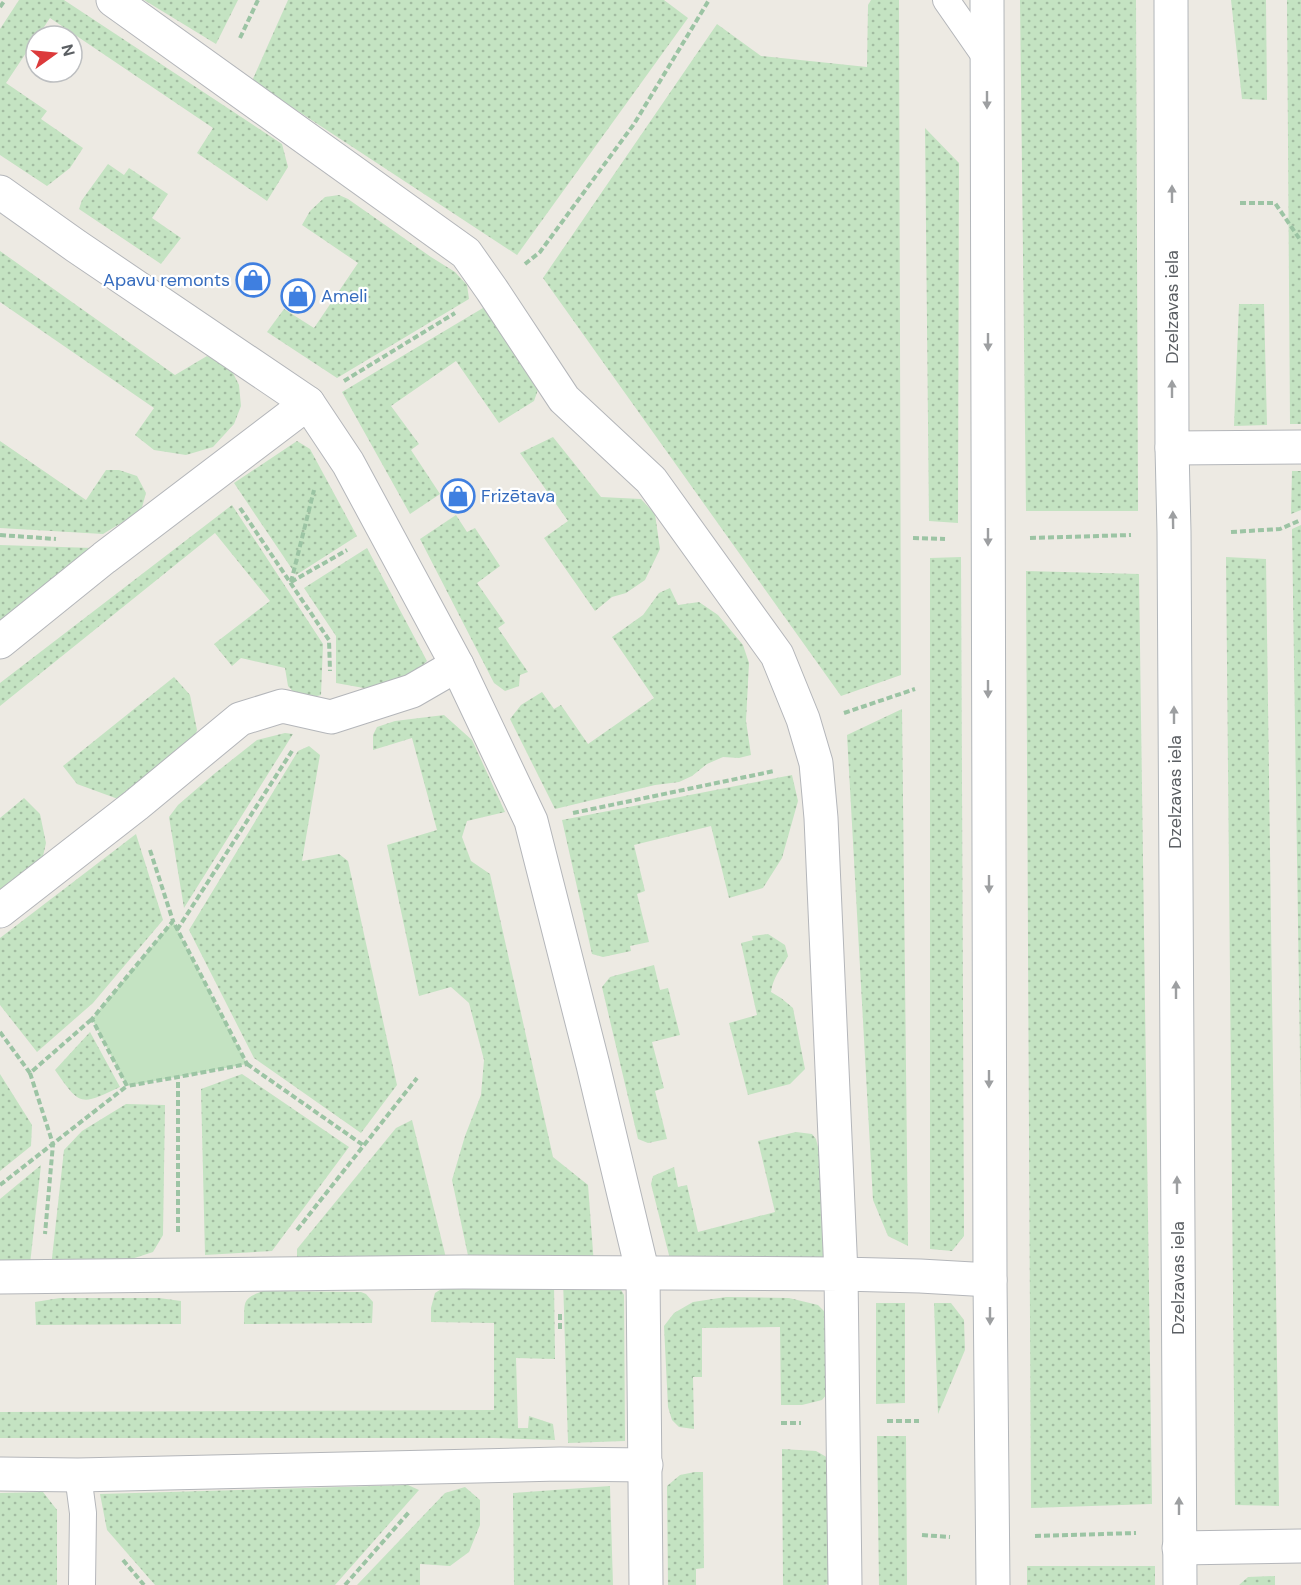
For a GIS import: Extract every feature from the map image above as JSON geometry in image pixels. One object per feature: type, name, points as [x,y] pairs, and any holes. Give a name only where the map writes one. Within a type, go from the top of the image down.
[{"type":"street","points":[[112,0],[466,254],[564,399],[651,480],[777,655],[804,719],[816,763],[822,829],[841,1274],[845,1585]]},
{"type":"street","points":[[987,0],[990,1280],[993,1585]]},
{"type":"street","name":"Dzelzavas iela","points":[[1172,0],[1172,448],[1180,1585]]},
{"type":"street","points":[[0,192],[308,403],[348,463],[457,665],[531,821],[591,1053],[642,1274],[646,1585]]},
{"type":"street","points":[[0,642],[104,558],[308,403]]},
{"type":"street","points":[[1172,448],[1301,447]]},
{"type":"street","points":[[0,911],[136,805],[240,719],[282,706],[325,716],[412,691],[457,665]]},
{"type":"street","points":[[0,1277],[463,1272],[841,1274],[990,1280]]},
{"type":"street","points":[[0,1474],[78,1475],[560,1464],[645,1466]]},
{"type":"street","points":[[1179,1548],[1301,1546]]},
{"type":"lane","points":[[946,0],[987,59]]},
{"type":"lane","points":[[78,1475],[83,1513],[82,1585]]},
{"type":"path","points":[[0,6],[5,0]]},
{"type":"path","points":[[308,403],[492,290],[540,252],[634,124],[709,0]]},
{"type":"path","points":[[1240,203],[1275,203],[1301,240]]},
{"type":"path","points":[[177,930],[294,747],[325,716],[329,640],[216,473]]},
{"type":"path","points":[[1231,532],[1280,529],[1301,520]]},
{"type":"path","points":[[1026,538],[1138,535]]},
{"type":"path","points":[[913,538],[956,539]]},
{"type":"path","points":[[804,719],[844,713],[915,689]]},
{"type":"path","points":[[531,821],[816,763]]},
{"type":"path","points":[[136,805],[173,921],[247,1064],[363,1145]]},
{"type":"path","points":[[30,1073],[92,1019],[173,921]]},
{"type":"path","points":[[92,1019],[127,1086]]},
{"type":"path","points":[[0,1032],[30,1073],[53,1144],[41,1277]]},
{"type":"path","points":[[0,1185],[127,1086],[247,1064]]},
{"type":"path","points":[[177,1276],[178,1077]]},
{"type":"path","points":[[261,1275],[417,1077]]},
{"type":"path","points":[[345,1585],[449,1468]]},
{"type":"path","points":[[1028,1536],[1140,1533]]},
{"type":"path","points":[[922,1536],[950,1537]]},
{"type":"green space","points":[[19,0],[64,0],[282,144],[288,167],[267,201],[197,153],[213,128],[84,41],[84,24],[59,24],[50,18],[46,24],[24,24],[24,56],[6,83],[47,111],[41,119],[83,148],[70,168],[47,186],[0,155],[0,29]]},
{"type":"green space","points":[[144,0],[238,0],[216,44]]},
{"type":"green space","points":[[288,0],[664,0],[688,18],[517,255],[252,81]]},
{"type":"green space","points":[[871,0],[899,0],[901,675],[841,696],[543,278],[717,24],[761,56],[867,67],[868,5]]},
{"type":"green space","points":[[1020,0],[1136,0],[1138,511],[1026,511]]},
{"type":"green space","points":[[1231,0],[1266,0],[1267,100],[1242,99]]},
{"type":"green space","points":[[1287,0],[1301,0],[1301,424],[1290,424]]},
{"type":"green space","points":[[925,128],[959,163],[958,523],[929,521]]},
{"type":"green space","points":[[108,164],[124,175],[129,168],[168,194],[152,218],[181,238],[161,264],[79,209],[82,200]]},
{"type":"green space","points":[[339,195],[455,272],[467,285],[469,299],[337,378],[267,332],[284,309],[314,328],[358,263],[302,225],[310,211],[325,197]]},
{"type":"green space","points":[[0,251],[175,375],[207,356],[230,367],[239,385],[241,406],[234,424],[213,447],[186,455],[154,450],[135,435],[154,408],[0,302]]},
{"type":"green space","points":[[1239,304],[1264,304],[1267,425],[1234,426]]},
{"type":"green space","points":[[488,305],[539,387],[534,401],[499,423],[456,361],[391,406],[419,444],[411,450],[440,494],[410,514],[342,392]]},
{"type":"green space","points":[[553,437],[601,497],[641,499],[655,514],[660,549],[645,580],[626,593],[612,597],[595,611],[544,538],[568,521],[520,453]]},
{"type":"green space","points":[[0,441],[86,500],[106,470],[119,470],[137,476],[146,493],[141,511],[103,534],[0,528]]},
{"type":"green space","points":[[297,441],[310,449],[357,536],[296,575],[234,483]]},
{"type":"green space","points":[[1292,471],[1301,471],[1301,510],[1291,514]]},
{"type":"green space","points":[[232,505],[323,644],[321,695],[301,700],[288,686],[285,668],[241,658],[232,666],[214,644],[270,601],[215,533],[0,706],[0,683]]},
{"type":"green space","points":[[456,515],[467,532],[475,528],[500,566],[477,583],[505,623],[498,628],[528,672],[520,675],[519,686],[505,691],[494,683],[420,539]]},
{"type":"green space","points":[[1301,525],[1301,1120],[1292,529]]},
{"type":"green space","points":[[0,545],[93,548],[0,624]]},
{"type":"green space","points":[[367,548],[427,661],[406,682],[386,692],[336,683],[336,636],[304,588]]},
{"type":"green space","points":[[961,557],[964,1236],[952,1251],[930,1249],[930,558]]},
{"type":"green space","points":[[1226,557],[1266,559],[1279,1506],[1235,1505]]},
{"type":"green space","points":[[1026,571],[1139,574],[1152,1504],[1031,1508]]},
{"type":"green space","points":[[670,588],[678,605],[699,602],[718,615],[743,645],[749,663],[746,721],[751,755],[739,758],[723,757],[707,764],[692,776],[679,782],[655,785],[555,809],[510,719],[521,705],[542,692],[554,709],[561,705],[588,744],[654,698],[612,637],[643,615],[659,593]]},
{"type":"green space","points":[[174,677],[190,695],[197,730],[192,746],[118,799],[77,784],[63,766]]},
{"type":"green space","points":[[902,709],[908,1246],[888,1236],[873,1200],[847,735]]},
{"type":"green space","points":[[444,715],[472,740],[505,812],[467,821],[462,837],[471,861],[490,874],[553,1157],[588,1185],[594,1265],[470,1265],[452,1180],[465,1136],[481,1095],[484,1060],[469,1003],[451,987],[419,996],[387,845],[437,830],[412,738],[373,750],[373,735],[377,727],[395,721]]},
{"type":"green space","points":[[285,733],[293,734],[184,908],[169,817],[178,805],[257,740]]},
{"type":"green space","points":[[309,746],[320,755],[302,861],[339,854],[348,861],[397,1085],[361,1133],[254,1058],[189,930],[298,751]]},
{"type":"green space","points":[[792,775],[798,801],[782,858],[763,888],[729,898],[711,826],[634,845],[645,891],[637,894],[649,942],[630,946],[631,951],[603,957],[592,954],[562,820]]},
{"type":"green space","points":[[24,798],[40,814],[46,843],[40,869],[0,898],[0,818]]},
{"type":"green space","points":[[136,834],[163,920],[93,1003],[37,1052],[0,1005],[0,938]]},
{"type":"green space","points":[[173,921],[247,1064],[127,1086],[92,1019]]},
{"type":"green space","points":[[768,934],[785,945],[788,956],[775,977],[771,992],[793,1008],[805,1069],[790,1084],[748,1095],[729,1023],[757,1015],[741,943],[753,940],[752,936]]},
{"type":"green space","points":[[654,965],[660,990],[668,988],[680,1035],[652,1042],[664,1088],[655,1091],[667,1139],[648,1143],[638,1139],[602,987],[610,977]]},
{"type":"green space","points":[[90,1032],[120,1087],[96,1097],[82,1099],[70,1091],[55,1070]]},
{"type":"green space","points":[[0,1074],[32,1125],[31,1146],[0,1171]]},
{"type":"green space","points":[[242,1074],[349,1147],[272,1251],[205,1255],[201,1089]]},
{"type":"green space","points":[[126,1104],[165,1105],[163,1235],[153,1252],[101,1269],[51,1267],[64,1150],[82,1131]]},
{"type":"green space","points":[[412,1120],[447,1262],[297,1258],[297,1249],[396,1128]]},
{"type":"green space","points":[[796,1132],[812,1134],[816,1139],[821,1159],[833,1266],[671,1263],[651,1184],[653,1176],[674,1167],[678,1187],[687,1185],[698,1232],[775,1212],[758,1141]]},
{"type":"green space","points":[[41,1165],[30,1264],[0,1263],[0,1199]]},
{"type":"green space","points":[[563,1279],[616,1281],[624,1295],[625,1441],[568,1443]]},
{"type":"green space","points":[[554,1284],[555,1359],[516,1358],[518,1428],[528,1428],[529,1416],[553,1424],[555,1440],[0,1438],[0,1412],[494,1410],[494,1323],[431,1322],[431,1308],[435,1293],[443,1288]]},
{"type":"green space","points":[[263,1291],[361,1292],[373,1302],[372,1323],[244,1324],[246,1302],[251,1296]]},
{"type":"green space","points":[[726,1297],[789,1298],[818,1305],[829,1316],[832,1388],[822,1400],[802,1405],[781,1405],[780,1327],[702,1328],[702,1377],[693,1377],[694,1429],[679,1427],[672,1420],[668,1407],[664,1326],[674,1313],[693,1302]]},
{"type":"green space","points":[[60,1298],[159,1298],[181,1301],[181,1324],[36,1325],[35,1302]]},
{"type":"green space","points":[[876,1303],[905,1303],[905,1403],[876,1404]]},
{"type":"green space","points":[[934,1303],[951,1303],[964,1320],[965,1350],[938,1414]]},
{"type":"green space","points":[[877,1436],[906,1436],[907,1585],[879,1585]]},
{"type":"green space","points":[[782,1449],[816,1451],[830,1459],[831,1583],[783,1585]]},
{"type":"green space","points":[[703,1472],[704,1568],[696,1569],[696,1585],[668,1585],[667,1486],[680,1475]]},
{"type":"green space","points":[[408,1485],[419,1490],[335,1585],[155,1585],[107,1530],[100,1494]]},
{"type":"green space","points":[[610,1486],[613,1585],[514,1585],[513,1493]]},
{"type":"green space","points":[[465,1487],[480,1500],[480,1525],[469,1552],[450,1566],[420,1564],[420,1585],[357,1585],[445,1493]]},
{"type":"green space","points":[[43,1492],[57,1510],[57,1585],[0,1585],[0,1493]]},
{"type":"green space","points":[[1027,1566],[1155,1566],[1155,1585],[1027,1585]]},
{"type":"green space","points":[[1275,1576],[1275,1585],[1239,1585],[1248,1577]]},
{"type":"place","name":"Apavu remonts","points":[[253,280]]},
{"type":"place","name":"Ameli","points":[[298,296]]},
{"type":"place","name":"Frizētava","points":[[458,496]]}]
